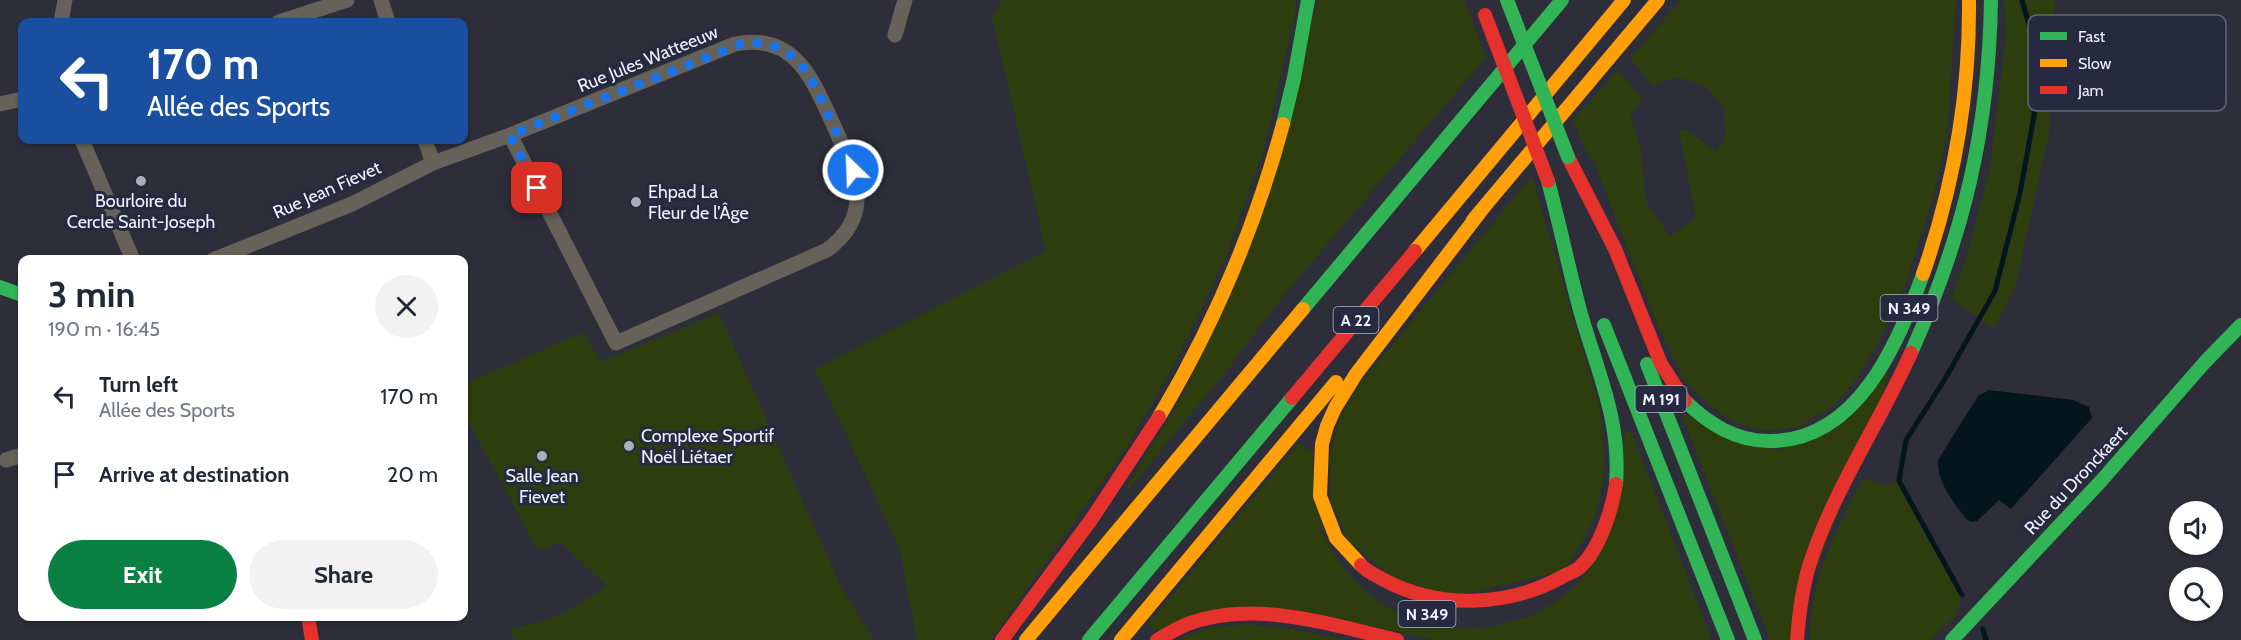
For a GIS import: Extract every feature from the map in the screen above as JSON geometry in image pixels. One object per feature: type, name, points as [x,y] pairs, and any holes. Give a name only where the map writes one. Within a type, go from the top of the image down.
[{"type":"main road","points":[[1002,640],[1078,538],[1138,448],[1180,379],[1218,306],[1256,213],[1276,151],[1295,73],[1308,0]]},
{"type":"main road","points":[[1479,0],[1587,281]]},
{"type":"main road","name":"M 191","points":[[1507,0],[1755,640]]},
{"type":"main road","name":"A 22","points":[[1089,640],[1624,0]]},
{"type":"main road","points":[[1122,640],[1658,0]]},
{"type":"main road","name":"N 349","points":[[1568,157],[1611,239],[1665,370],[1684,398],[1708,421],[1748,440],[1781,441],[1812,433],[1847,410],[1868,385],[1895,337],[1926,264],[1948,195],[1956,154],[1968,61],[1969,0]]},
{"type":"main road","points":[[1797,640],[1799,609],[1804,584],[1819,538],[1912,354],[1955,242],[1973,176],[1984,120],[1990,53],[1991,0]]},
{"type":"main road","name":"A 22","points":[[1026,640],[1559,2]]},
{"type":"main road","points":[[1538,602],[1572,577],[1599,540],[1612,503],[1617,465],[1616,442],[1608,397],[1582,316],[1548,181]]},
{"type":"main road","name":"N 349","points":[[1382,594],[1359,576],[1343,558],[1333,540],[1321,502],[1318,483],[1322,443],[1335,407],[1347,388],[1484,207]]},
{"type":"main road","points":[[1,289],[18,294]]},
{"type":"main road","name":"M 191","points":[[1600,315],[1728,640]]},
{"type":"main road","name":"Rue du Dronckaert","points":[[2205,362],[2241,316]]},
{"type":"main road","name":"Rue du Dronckaert","points":[[1952,640],[2101,481],[2205,362],[2241,325]]},
{"type":"main road","points":[[1157,640],[1188,623],[1208,617],[1246,613],[1292,619],[1397,640]]},
{"type":"main road","name":"Rue du Dronckaert","points":[[1946,640],[1970,619]]},
{"type":"main road","points":[[309,621],[312,640]]},
{"type":"street","points":[[62,18],[65,0]]},
{"type":"street","points":[[291,18],[347,0]]},
{"type":"street","points":[[381,0],[387,18]]},
{"type":"street","points":[[895,35],[905,0]]},
{"type":"street","name":"Rue Jules Watteeuw","points":[[433,163],[744,43],[764,43],[784,50],[801,63],[814,82],[856,180],[856,208],[846,232],[835,244],[819,254],[616,344],[510,135]]},
{"type":"street","points":[[0,103],[18,100]]},
{"type":"street","points":[[84,144],[131,255]]},
{"type":"street","points":[[426,144],[433,163]]},
{"type":"street","name":"Rue Jean Fievet","points":[[225,255],[352,204],[433,163]]},
{"type":"street","points":[[6,460],[18,456]]},
{"type":"green space","points":[[1003,0],[1296,0],[1295,16],[1263,152],[1227,254],[1177,359],[1127,447],[991,640],[917,640],[899,547],[815,369],[1046,251],[992,17]]},
{"type":"green space","points":[[1319,0],[1464,0],[1486,57],[1284,295],[1220,379],[1129,489],[1126,487],[1186,391]]},
{"type":"green space","points":[[1681,0],[1956,0],[1947,137],[1932,201],[1905,285],[1878,343],[1858,377],[1833,406],[1799,427],[1768,431],[1738,424],[1709,405],[1684,380],[1657,324],[1596,167],[1581,141],[1573,120],[1618,70],[1642,98],[1630,116],[1641,148],[1646,202],[1670,236],[1696,218],[1679,131],[1685,129],[1717,152],[1725,138],[1724,107],[1704,86],[1678,77],[1653,85],[1630,59]]},
{"type":"green space","points":[[2004,0],[2054,0],[2054,15],[2028,15],[2028,111],[2050,111],[2049,134],[2015,288],[1994,329],[1951,299],[1968,253],[1990,168],[2006,36]]},
{"type":"green space","points":[[1532,176],[1600,409],[1604,456],[1601,494],[1588,531],[1563,571],[1426,603],[1349,542],[1331,500],[1330,457],[1339,420],[1356,389]]},
{"type":"green space","name":"Complexe Sportif Noël Liétaer","points":[[719,313],[841,587],[874,640],[515,640],[509,630],[559,616],[607,586],[560,542],[538,551],[468,420],[468,382],[584,332],[600,362]]},
{"type":"green space","points":[[1890,373],[1790,640],[1770,640],[1681,413],[1778,451]]},
{"type":"green space","points":[[1631,431],[1712,640],[1436,640],[1306,613],[1154,631],[1148,624],[1299,443],[1312,452],[1323,534],[1336,558],[1351,577],[1370,595],[1394,611],[1438,626],[1463,629],[1491,627],[1530,616],[1569,592],[1588,572],[1626,432]]},
{"type":"green space","points":[[1863,478],[1882,485],[1899,481],[1962,595],[1956,616],[1930,640],[1811,640],[1811,619],[1819,577],[1826,556]]},
{"type":"green space","points":[[1244,624],[1291,629],[1347,640],[1177,640],[1210,628]]},
{"type":"water","points":[[1989,390],[2073,400],[2089,407],[2092,418],[2011,509],[1999,500],[1977,521],[1971,522],[1966,519],[1943,484],[1938,460],[1978,396]]},
{"type":"waterway","points":[[2022,0],[2028,21]]},
{"type":"waterway","points":[[1962,595],[1899,481],[1906,440],[1945,379],[1995,291],[2020,193],[2034,111]]},
{"type":"waterway","points":[[1983,629],[1986,640]]},
{"type":"traffic: fast","points":[[1283,124],[1308,0]]},
{"type":"traffic: fast","points":[[1507,0],[1568,157]]},
{"type":"traffic: fast","points":[[1303,309],[1562,0]]},
{"type":"traffic: fast","points":[[1911,353],[1946,266],[1970,181],[1985,93],[1991,0]]},
{"type":"traffic: fast","points":[[1548,181],[1581,314],[1612,418],[1617,461],[1616,484]]},
{"type":"traffic: fast","points":[[1685,401],[1713,424],[1745,438],[1769,441],[1800,437],[1827,425],[1850,407],[1870,384],[1901,330],[1923,274]]},
{"type":"traffic: fast","points":[[0,287],[18,294]]},
{"type":"traffic: fast","points":[[1604,325],[1728,640]]},
{"type":"traffic: fast","points":[[1952,640],[2101,481],[2205,362],[2241,325]]},
{"type":"traffic: fast","points":[[1647,364],[1755,640]]},
{"type":"traffic: fast","points":[[1089,640],[1292,398]]},
{"type":"traffic: slow","points":[[1415,251],[1624,0]]},
{"type":"traffic: slow","points":[[1473,220],[1658,0]]},
{"type":"traffic: slow","points":[[1923,274],[1943,207],[1958,139],[1967,70],[1969,0]]},
{"type":"traffic: slow","points":[[1159,417],[1198,347],[1231,275],[1260,201],[1283,124]]},
{"type":"traffic: slow","points":[[1361,565],[1336,538],[1320,496],[1322,444],[1327,426],[1356,374],[1484,207]]},
{"type":"traffic: slow","points":[[1026,640],[1303,309]]},
{"type":"traffic: slow","points":[[1121,640],[1336,382]]},
{"type":"traffic: jam","points":[[1485,15],[1548,181]]},
{"type":"traffic: jam","points":[[1568,157],[1615,249],[1661,364],[1685,401]]},
{"type":"traffic: jam","points":[[1292,398],[1415,251]]},
{"type":"traffic: jam","points":[[1797,640],[1805,582],[1820,536],[1831,509],[1911,353]]},
{"type":"traffic: jam","points":[[1002,640],[1091,520],[1159,417]]},
{"type":"traffic: jam","points":[[1361,565],[1384,580],[1427,596],[1472,601],[1517,595],[1539,588],[1580,567],[1594,550],[1604,528],[1616,484]]},
{"type":"traffic: jam","points":[[1157,640],[1185,625],[1211,617],[1237,614],[1291,617],[1397,640]]},
{"type":"traffic: jam","points":[[309,621],[312,640]]},
{"type":"place","name":"Bourloire du Cercle Saint-Joseph","points":[[141,181]]},
{"type":"place","name":"Ehpad La Fleur de l'Âge","points":[[636,202]]},
{"type":"place","name":"Complexe Sportif Noël Liétaer","points":[[629,446]]},
{"type":"place","name":"Salle Jean Fievet","points":[[542,456]]},
{"type":"route","points":[[537,188],[510,135],[735,44],[753,42],[775,46],[801,63],[814,82],[853,170]]}]
